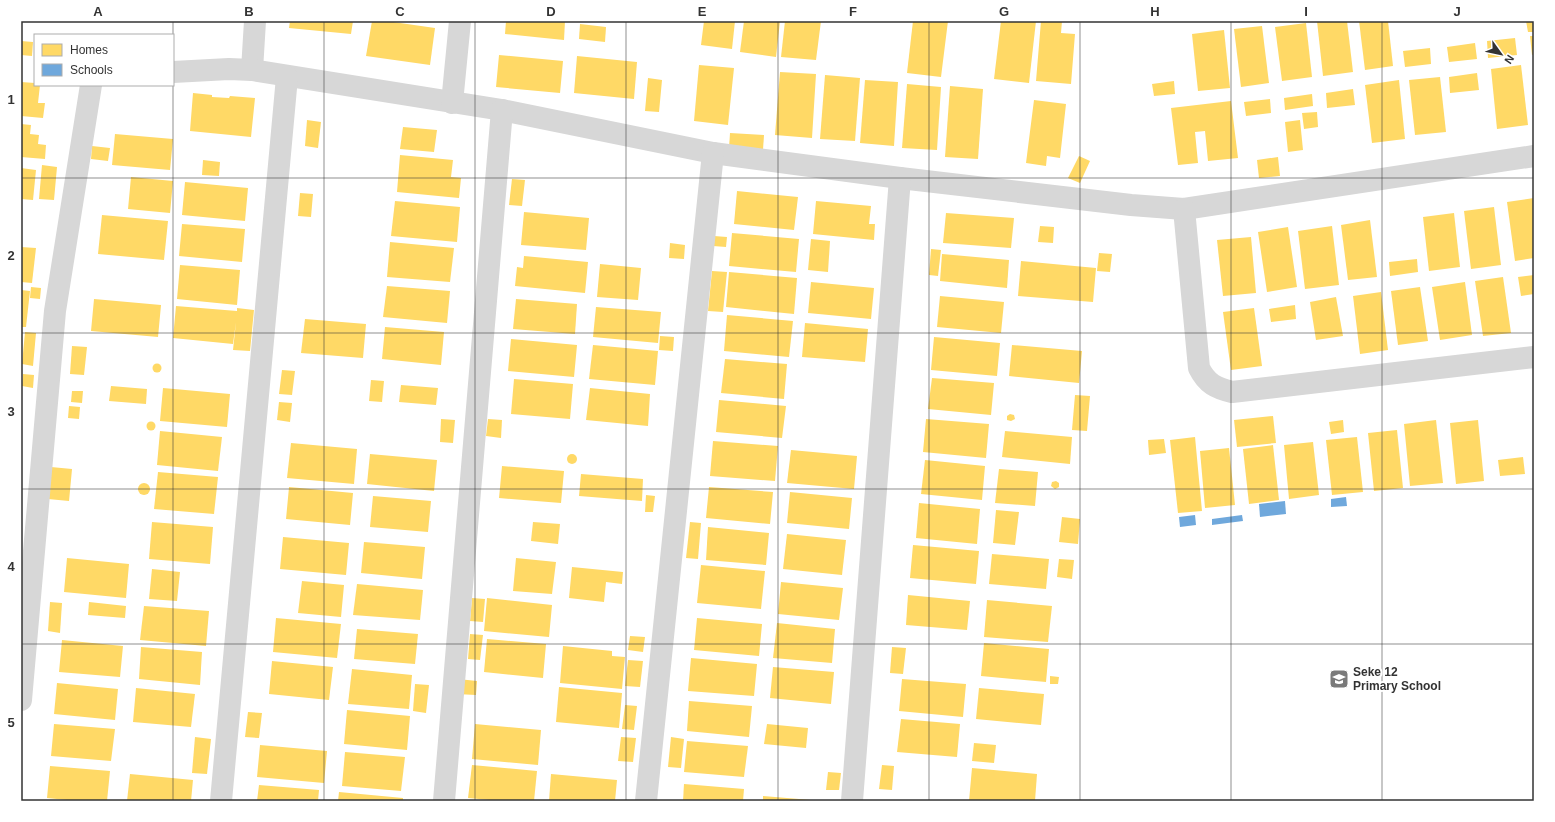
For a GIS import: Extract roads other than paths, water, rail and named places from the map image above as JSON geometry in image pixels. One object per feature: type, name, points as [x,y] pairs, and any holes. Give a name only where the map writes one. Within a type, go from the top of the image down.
[{"type":"street","points":[[252,70],[256,21]]},
{"type":"street","points":[[452,103],[460,21]]},
{"type":"street","points":[[174,72],[229,69],[252,70],[287,77],[502,110],[712,153],[900,178],[1131,205],[1184,209],[1534,156]]},
{"type":"street","points":[[221,801],[287,77]]},
{"type":"street","points":[[21,700],[56,312],[91,86]]},
{"type":"street","points":[[444,801],[502,110]]},
{"type":"street","points":[[646,801],[712,153]]},
{"type":"street","points":[[852,801],[900,178]]},
{"type":"street","points":[[1184,209],[1200,368],[1204,378],[1221,389],[1232,392],[1534,358]]},
{"type":"place","name":"Seke 12 Primary School","points":[[1339,679]]}]
